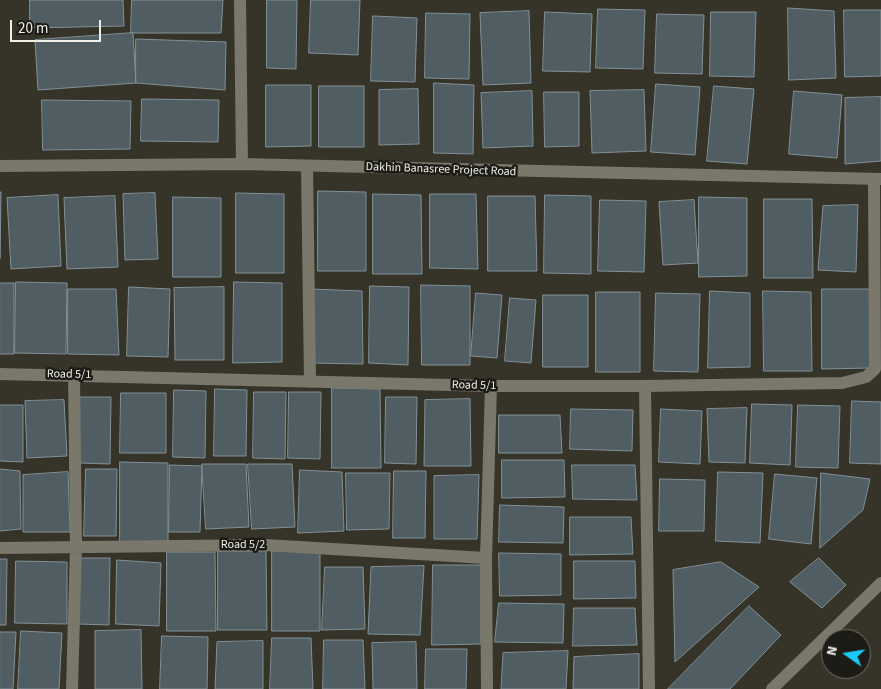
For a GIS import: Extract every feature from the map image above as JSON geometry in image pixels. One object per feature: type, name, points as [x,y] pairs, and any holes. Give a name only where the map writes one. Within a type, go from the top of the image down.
[{"type":"street","points":[[240,0],[242,164]]},
{"type":"street","name":"Dakhin Banasree Project Road","points":[[0,166],[242,164],[878,179]]},
{"type":"street","points":[[307,166],[310,382]]},
{"type":"street","name":"Road 5/1","points":[[0,374],[74,374],[491,386],[842,383],[866,377],[875,369],[878,179]]},
{"type":"street","points":[[72,689],[76,546],[74,374]]},
{"type":"street","points":[[487,689],[486,558],[491,386]]},
{"type":"street","points":[[645,386],[649,689]]},
{"type":"street","name":"Road 5/2","points":[[0,548],[265,545],[486,558]]},
{"type":"street","points":[[772,689],[881,583]]},
{"type":"building","points":[[30,0],[123,0],[124,26],[30,28]]},
{"type":"building","points":[[132,0],[223,0],[221,33],[131,33]]},
{"type":"building","points":[[267,0],[297,0],[296,69],[267,68]]},
{"type":"building","points":[[311,0],[360,0],[358,55],[309,53]]},
{"type":"building","points":[[788,8],[834,11],[836,78],[789,80]]},
{"type":"building","points":[[598,9],[645,10],[643,69],[596,68]]},
{"type":"building","points":[[844,10],[881,10],[881,76],[845,77]]},
{"type":"building","points":[[529,11],[531,83],[483,85],[480,13]]},
{"type":"building","points":[[545,12],[592,14],[590,72],[543,71]]},
{"type":"building","points":[[711,12],[756,12],[754,77],[710,76]]},
{"type":"building","points":[[426,13],[470,14],[469,79],[425,78]]},
{"type":"building","points":[[657,14],[704,15],[702,74],[655,73]]},
{"type":"building","points":[[373,16],[417,18],[415,82],[371,81]]},
{"type":"building","points":[[133,33],[136,83],[38,90],[35,40]]},
{"type":"building","points":[[136,39],[226,42],[225,90],[136,83]]},
{"type":"building","points":[[434,83],[474,85],[473,154],[434,153]]},
{"type":"building","points":[[656,84],[700,87],[695,155],[651,152]]},
{"type":"building","points":[[266,85],[311,85],[311,146],[266,147]]},
{"type":"building","points":[[319,86],[364,86],[364,147],[319,147]]},
{"type":"building","points":[[714,86],[754,89],[747,164],[707,161]]},
{"type":"building","points":[[418,89],[419,144],[379,145],[379,90]]},
{"type":"building","points":[[644,90],[646,151],[592,153],[590,91]]},
{"type":"building","points":[[532,91],[533,146],[483,148],[481,93]]},
{"type":"building","points":[[794,91],[842,95],[837,158],[789,154]]},
{"type":"building","points":[[544,92],[579,92],[579,146],[545,147]]},
{"type":"building","points":[[881,97],[881,161],[845,164],[845,98]]},
{"type":"building","points":[[142,99],[219,100],[218,142],[141,141]]},
{"type":"building","points":[[42,100],[131,101],[130,149],[43,150]]},
{"type":"building","points":[[318,191],[366,192],[366,271],[318,271]]},
{"type":"building","points":[[0,192],[1,192],[0,258]]},
{"type":"building","points":[[155,193],[158,259],[125,260],[123,194]]},
{"type":"building","points":[[236,193],[284,194],[284,273],[236,273]]},
{"type":"building","points":[[373,194],[421,195],[422,274],[373,274]]},
{"type":"building","points":[[430,194],[476,194],[478,269],[430,268]]},
{"type":"building","points":[[58,195],[61,266],[11,269],[7,198]]},
{"type":"building","points":[[545,195],[591,196],[591,274],[544,273]]},
{"type":"building","points":[[115,196],[118,267],[67,269],[64,198]]},
{"type":"building","points":[[488,196],[535,196],[537,271],[488,271]]},
{"type":"building","points":[[173,197],[221,198],[221,277],[173,277]]},
{"type":"building","points":[[699,197],[747,198],[747,276],[699,277]]},
{"type":"building","points":[[764,199],[812,199],[813,278],[764,278]]},
{"type":"building","points":[[600,200],[646,201],[644,272],[598,271]]},
{"type":"building","points":[[694,200],[698,263],[663,265],[659,202]]},
{"type":"building","points":[[858,205],[856,272],[818,270],[823,206]]},
{"type":"building","points":[[16,282],[67,283],[66,354],[15,353]]},
{"type":"building","points":[[234,282],[282,283],[282,362],[233,363]]},
{"type":"building","points":[[0,283],[14,283],[14,354],[0,354]]},
{"type":"building","points":[[421,285],[470,286],[470,365],[422,365]]},
{"type":"building","points":[[370,286],[409,287],[408,365],[369,363]]},
{"type":"building","points":[[129,287],[170,289],[168,357],[127,356]]},
{"type":"building","points":[[224,287],[224,360],[175,360],[174,288]]},
{"type":"building","points":[[68,289],[116,289],[119,355],[68,354]]},
{"type":"building","points":[[311,289],[362,291],[363,364],[312,363]]},
{"type":"building","points":[[822,289],[870,289],[870,368],[822,369]]},
{"type":"building","points":[[710,291],[750,293],[750,367],[708,368]]},
{"type":"building","points":[[763,291],[811,292],[812,371],[764,371]]},
{"type":"building","points":[[596,292],[640,292],[640,372],[596,372]]},
{"type":"building","points":[[476,293],[502,295],[497,358],[471,356]]},
{"type":"building","points":[[656,293],[700,294],[698,372],[654,371]]},
{"type":"building","points":[[543,295],[588,295],[588,367],[543,367]]},
{"type":"building","points":[[510,298],[536,300],[531,363],[505,361]]},
{"type":"building","points":[[332,388],[380,389],[381,468],[332,468]]},
{"type":"building","points":[[215,389],[247,390],[246,456],[214,456]]},
{"type":"building","points":[[174,390],[206,391],[205,458],[173,457]]},
{"type":"building","points":[[254,392],[286,392],[285,459],[253,458]]},
{"type":"building","points":[[289,392],[321,392],[320,459],[288,458]]},
{"type":"building","points":[[121,393],[166,393],[166,453],[120,453]]},
{"type":"building","points":[[80,397],[111,397],[110,464],[79,463]]},
{"type":"building","points":[[386,397],[417,397],[416,464],[385,463]]},
{"type":"building","points":[[470,399],[471,466],[424,466],[425,400]]},
{"type":"building","points":[[64,400],[67,456],[27,458],[25,401]]},
{"type":"building","points":[[852,401],[881,402],[881,464],[850,463]]},
{"type":"building","points":[[752,404],[792,405],[790,465],[750,463]]},
{"type":"building","points":[[0,405],[23,405],[23,462],[0,461]]},
{"type":"building","points":[[798,405],[840,406],[838,468],[796,467]]},
{"type":"building","points":[[747,408],[745,463],[709,462],[707,409]]},
{"type":"building","points":[[571,409],[633,410],[632,451],[570,449]]},
{"type":"building","points":[[661,409],[702,411],[700,464],[659,462]]},
{"type":"building","points":[[499,415],[560,415],[562,453],[499,453]]},
{"type":"building","points":[[502,460],[564,460],[565,497],[502,498]]},
{"type":"building","points":[[120,462],[168,463],[168,542],[120,542]]},
{"type":"building","points":[[202,464],[246,464],[249,527],[206,529]]},
{"type":"building","points":[[248,464],[292,464],[295,527],[252,529]]},
{"type":"building","points":[[170,465],[202,466],[200,532],[169,532]]},
{"type":"building","points":[[572,465],[635,465],[637,500],[573,499]]},
{"type":"building","points":[[0,469],[20,471],[21,529],[0,531]]},
{"type":"building","points":[[86,469],[117,469],[116,536],[84,536]]},
{"type":"building","points":[[300,470],[342,472],[344,531],[298,533]]},
{"type":"building","points":[[394,471],[426,471],[425,538],[393,538]]},
{"type":"building","points":[[68,472],[70,532],[23,532],[23,475]]},
{"type":"building","points":[[718,472],[763,473],[760,543],[716,541]]},
{"type":"building","points":[[346,473],[390,473],[389,529],[347,530]]},
{"type":"building","points":[[821,473],[870,479],[863,510],[820,548]]},
{"type":"building","points":[[775,474],[817,478],[811,544],[769,539]]},
{"type":"building","points":[[479,475],[477,539],[434,539],[434,476]]},
{"type":"building","points":[[660,479],[705,480],[704,531],[659,531]]},
{"type":"building","points":[[500,505],[564,507],[563,543],[499,542]]},
{"type":"building","points":[[570,517],[631,517],[633,554],[570,555]]},
{"type":"building","points":[[218,551],[266,551],[267,630],[218,630]]},
{"type":"building","points":[[272,551],[320,552],[320,631],[272,631]]},
{"type":"building","points":[[167,552],[215,552],[216,631],[167,631]]},
{"type":"building","points":[[499,553],[561,554],[561,595],[500,596]]},
{"type":"building","points":[[79,558],[110,558],[109,625],[78,624]]},
{"type":"building","points":[[819,558],[846,585],[822,608],[790,582]]},
{"type":"building","points":[[0,559],[7,559],[6,625],[0,625]]},
{"type":"building","points":[[117,560],[161,563],[159,626],[116,624]]},
{"type":"building","points":[[16,561],[67,562],[67,624],[15,623]]},
{"type":"building","points":[[574,561],[635,561],[636,598],[574,599]]},
{"type":"building","points":[[721,562],[759,587],[675,662],[673,570]]},
{"type":"building","points":[[433,565],[481,565],[481,644],[432,645]]},
{"type":"building","points":[[424,566],[420,635],[368,634],[371,567]]},
{"type":"building","points":[[325,567],[363,567],[365,629],[322,630]]},
{"type":"building","points":[[499,603],[564,604],[563,643],[495,642]]},
{"type":"building","points":[[749,606],[781,635],[730,689],[668,689]]},
{"type":"building","points":[[574,608],[635,608],[637,645],[573,646]]},
{"type":"building","points":[[141,630],[142,689],[95,689],[95,631]]},
{"type":"building","points":[[21,631],[62,633],[59,689],[18,689]]},
{"type":"building","points":[[0,632],[16,632],[13,689],[0,689]]},
{"type":"building","points":[[162,636],[208,637],[207,689],[160,689]]},
{"type":"building","points":[[272,638],[311,638],[313,689],[270,689]]},
{"type":"building","points":[[324,640],[363,640],[365,689],[323,689]]},
{"type":"building","points":[[263,641],[263,689],[215,689],[217,642]]},
{"type":"building","points":[[416,642],[417,689],[373,689],[372,643]]},
{"type":"building","points":[[426,649],[467,649],[466,689],[425,689]]},
{"type":"building","points":[[568,651],[566,689],[501,689],[503,653]]},
{"type":"building","points":[[639,654],[639,689],[573,689],[574,657]]}]
